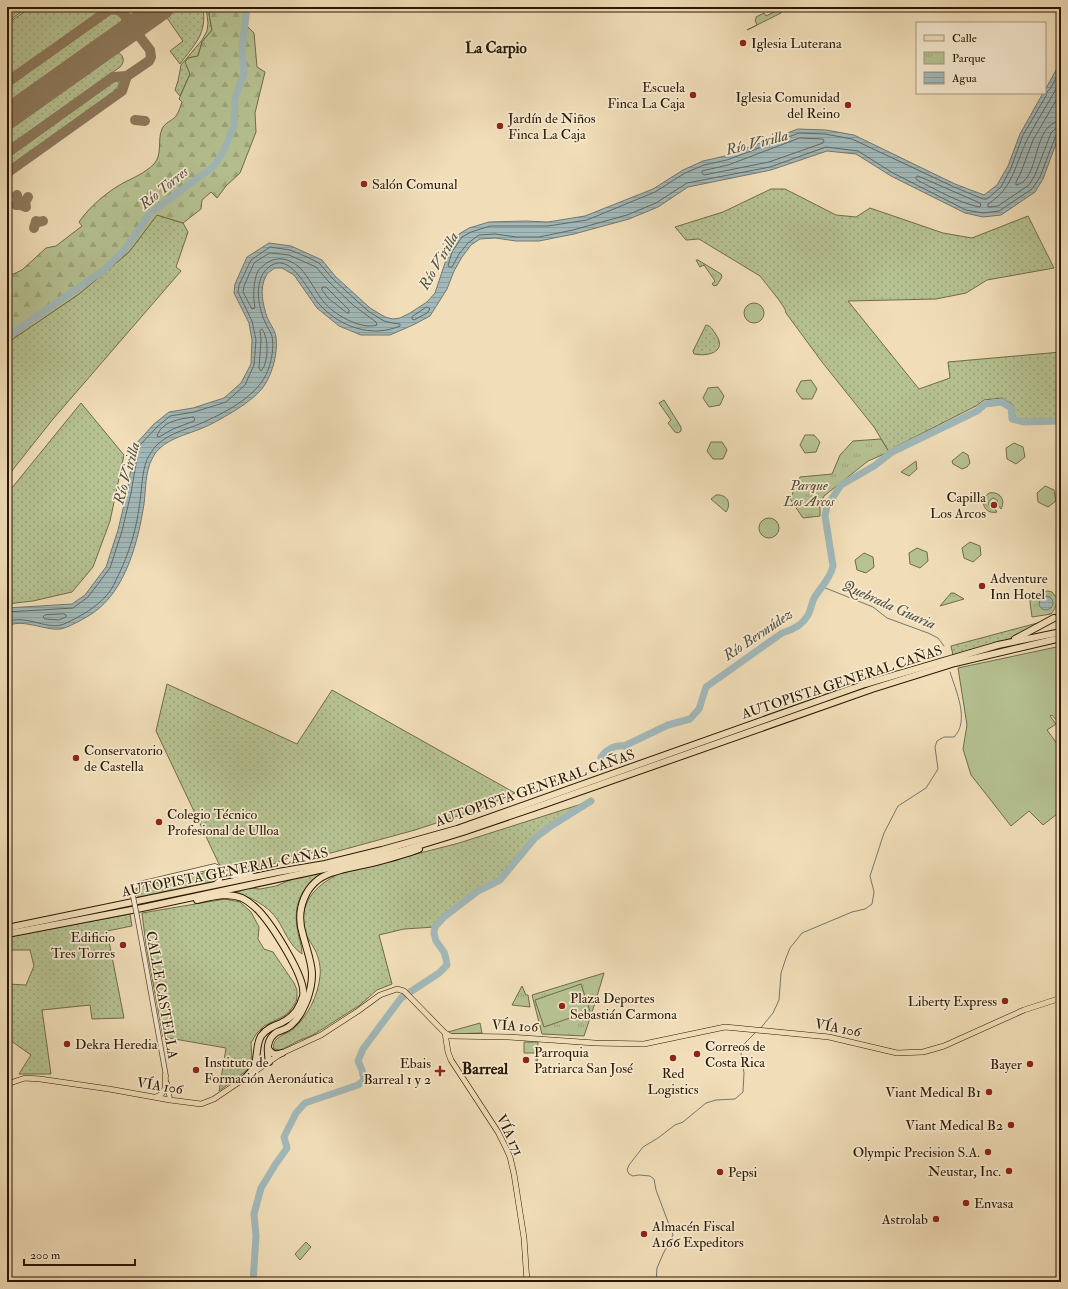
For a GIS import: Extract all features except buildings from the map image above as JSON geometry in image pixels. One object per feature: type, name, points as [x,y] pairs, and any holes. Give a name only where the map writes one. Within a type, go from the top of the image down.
[{"type":"highway","points":[[1009,643],[1054,618]]},
{"type":"highway","name":"AUTOPISTA GENERAL CAÑAS","points":[[7,928],[278,872],[325,864],[457,829],[865,684],[954,657],[1061,632]]},
{"type":"highway","name":"AUTOPISTA GENERAL CAÑAS","points":[[7,934],[142,908],[343,865],[401,851],[463,832],[872,689],[955,663],[1061,639]]},
{"type":"highway","points":[[269,1062],[268,1046],[272,1037],[291,1025],[297,1019],[302,1012],[310,991],[313,969],[302,931],[300,915],[304,899],[311,886],[330,873],[407,854],[463,832]]},
{"type":"highway","points":[[142,908],[220,896],[242,898],[249,902],[262,915],[297,970],[302,982],[303,993],[298,1007],[293,1014],[282,1023],[268,1028],[262,1035],[258,1042],[258,1051],[254,1067],[245,1078]]},
{"type":"highway","points":[[268,1046],[272,1053],[277,1055],[282,1054]]},
{"type":"highway","points":[[258,1051],[263,1059],[269,1062]]},
{"type":"main road","name":"VÍA 106","points":[[7,1084],[25,1078],[40,1079],[201,1104],[214,1099],[282,1054],[321,1034],[358,1011],[380,995],[399,989],[404,991],[450,1036],[509,1037],[595,1043],[644,1044],[725,1027],[829,1037],[897,1053],[923,1052],[944,1046],[1024,1010],[1061,998]]},
{"type":"main road","name":"VÍA 171","points":[[446,1033],[448,1052],[451,1060],[498,1132],[510,1157],[524,1238],[527,1282]]},
{"type":"main road","points":[[155,1098],[160,1096],[165,1090],[165,1075]]},
{"type":"street","points":[[217,867],[229,875],[236,876],[278,872]]},
{"type":"street","points":[[202,888],[219,881],[220,877],[217,867]]},
{"type":"street","name":"CALLE CASTELLA","points":[[170,1100],[132,891],[134,887],[139,884],[217,867]]},
{"type":"green space","points":[[10,7],[28,7],[7,22],[7,16],[14,11]]},
{"type":"green space","points":[[31,7],[107,7],[7,78],[7,24]]},
{"type":"green space","points":[[126,7],[149,7],[135,17],[129,14]]},
{"type":"green space","points":[[175,7],[203,7],[204,17],[199,38],[180,64],[170,51],[183,41],[165,15]]},
{"type":"green space","points":[[206,7],[212,7],[209,14],[212,30],[202,42],[198,56],[188,58],[190,74],[180,96],[175,90],[181,65],[202,40],[207,31],[208,23]]},
{"type":"green space","points":[[212,7],[247,7],[245,24],[254,33],[257,67],[265,72],[255,113],[256,132],[240,173],[226,186],[217,198],[211,192],[202,200],[201,209],[183,223],[157,215],[129,252],[79,294],[7,343],[7,277],[22,270],[46,248],[56,246],[82,226],[79,222],[105,195],[123,183],[143,173],[154,164],[158,156],[162,129],[164,125],[176,116],[182,102],[179,99],[190,74],[185,62],[188,58],[198,56],[202,42],[212,30],[209,14]]},
{"type":"green space","points":[[772,7],[779,7],[781,13],[757,25],[755,20],[756,17],[764,13],[766,16],[774,12]]},
{"type":"green space","points":[[111,14],[116,14],[122,19],[122,26],[120,28],[7,108],[7,88]]},
{"type":"green space","points":[[118,52],[122,55],[123,59],[123,63],[120,67],[7,147],[7,127],[112,53]]},
{"type":"green space","points":[[115,81],[119,81],[119,85],[110,96],[13,165],[12,164],[7,167],[7,158]]},
{"type":"green space","points":[[771,189],[785,189],[836,215],[856,217],[870,208],[943,233],[972,238],[1028,216],[1054,268],[987,280],[966,293],[936,299],[848,301],[919,389],[950,378],[948,362],[1061,352],[1061,423],[1024,420],[1015,417],[1013,405],[1002,398],[984,400],[976,406],[897,446],[889,452],[874,427],[822,362],[786,313],[779,300],[760,276],[699,239],[686,240],[675,227],[723,212]]},
{"type":"green space","points":[[157,215],[183,223],[188,232],[176,267],[181,271],[53,419],[7,477],[7,343],[79,294],[129,252]]},
{"type":"green space","points":[[696,260],[721,274],[722,277],[717,285],[714,286],[712,284],[715,281],[704,265],[700,267]]},
{"type":"green space","points":[[754,303],[761,306],[764,313],[761,320],[754,323],[747,320],[744,313],[747,306]]},
{"type":"green space","points":[[706,325],[709,326],[715,333],[719,344],[718,348],[706,355],[694,354],[693,351]]},
{"type":"green space","points":[[811,380],[817,389],[812,399],[802,399],[796,391],[801,381]]},
{"type":"green space","points":[[718,387],[724,396],[720,405],[709,407],[703,398],[708,388]]},
{"type":"green space","points":[[664,400],[681,427],[681,431],[678,433],[675,432],[668,423],[671,420],[659,403]]},
{"type":"green space","points":[[81,403],[124,455],[110,521],[93,567],[72,592],[33,601],[7,604],[7,494]]},
{"type":"green space","points":[[805,435],[814,435],[820,442],[816,452],[805,453],[800,445]]},
{"type":"green space","name":"Parque Los Arcos","points":[[881,439],[889,452],[868,461],[824,496],[820,505],[820,516],[803,518],[790,499],[800,477],[832,474],[840,455],[853,441]]},
{"type":"green space","points":[[711,442],[722,442],[727,450],[723,459],[713,459],[707,451]]},
{"type":"green space","points":[[1014,443],[1023,447],[1025,457],[1016,464],[1007,459],[1006,448]]},
{"type":"green space","points":[[963,452],[968,455],[970,463],[967,467],[962,469],[953,464],[952,461]]},
{"type":"green space","points":[[916,461],[917,469],[909,476],[901,472]]},
{"type":"green space","points":[[1045,486],[1054,490],[1056,501],[1048,507],[1038,502],[1037,493]]},
{"type":"green space","points":[[989,493],[996,493],[1002,499],[1003,502],[1001,509],[997,500],[993,498],[989,501],[989,505],[997,512],[989,511],[984,507],[984,500]]},
{"type":"green space","points":[[716,495],[726,498],[729,505],[726,512],[711,499]]},
{"type":"green space","points":[[769,518],[776,521],[779,528],[776,535],[769,538],[762,535],[759,528],[762,521]]},
{"type":"green space","points":[[970,542],[980,546],[981,555],[973,562],[964,558],[962,548]]},
{"type":"green space","points":[[917,548],[927,552],[928,561],[920,568],[910,564],[909,553]]},
{"type":"green space","points":[[864,553],[873,557],[874,567],[866,573],[857,570],[855,560]]},
{"type":"green space","points":[[1048,591],[1052,592],[1057,598],[1054,610],[1051,614],[1032,617],[1029,594]]},
{"type":"green space","points":[[951,593],[954,593],[964,599],[940,606]]},
{"type":"green space","points":[[1045,621],[1005,641],[953,655],[951,646]]},
{"type":"green space","points":[[1061,646],[1061,719],[1058,722],[1052,715],[1050,716],[1056,724],[1047,730],[1061,749],[1061,811],[1043,825],[1029,811],[1011,826],[971,775],[963,749],[967,725],[958,668]]},
{"type":"green space","points":[[167,684],[297,744],[332,690],[515,793],[479,809],[415,830],[331,853],[318,852],[294,855],[282,861],[243,873],[228,871],[219,864],[156,731]]},
{"type":"green space","points":[[591,801],[535,838],[500,880],[478,891],[444,917],[435,927],[404,929],[379,935],[392,984],[377,990],[360,1005],[313,1035],[281,1050],[274,1049],[277,1039],[298,1024],[308,1012],[315,998],[319,983],[320,970],[316,953],[306,934],[304,914],[310,898],[315,890],[322,884],[339,874],[459,843]]},
{"type":"green space","points":[[213,871],[215,872],[217,879],[215,881],[139,897],[136,895],[136,889],[138,887]]},
{"type":"green space","points":[[324,872],[306,888],[297,909],[296,918],[302,954],[290,942],[277,919],[269,910],[247,896],[235,893],[247,888],[260,889],[276,886],[295,878]]},
{"type":"green space","points":[[225,899],[240,902],[251,912],[259,927],[258,939],[264,949],[273,952],[294,983],[297,990],[297,997],[296,1002],[290,1011],[284,1016],[264,1026],[256,1034],[251,1043],[252,1062],[250,1068],[219,1091],[226,1048],[163,1037],[146,945],[142,913]]},
{"type":"green space","points":[[130,914],[132,926],[107,931],[124,1018],[92,1019],[90,1005],[42,1010],[51,1074],[19,1074],[31,1055],[7,1038],[7,984],[26,985],[34,966],[30,950],[8,950],[7,952],[7,937]]},
{"type":"green space","points":[[604,973],[584,1036],[542,1034],[532,995]]},
{"type":"green space","name":"Plaza Deportes Sebastián Carmona","points":[[581,984],[590,1011],[544,1027],[535,1000]]},
{"type":"green space","points":[[522,986],[526,995],[528,995],[530,1007],[512,1005]]},
{"type":"green space","points":[[480,1023],[482,1033],[451,1034],[448,1032]]},
{"type":"green space","points":[[524,1042],[538,1042],[537,1067],[536,1053],[524,1053]]},
{"type":"green space","points":[[306,1242],[311,1247],[300,1260],[295,1254]]},
{"type":"water","name":"Río Virilla","points":[[1061,61],[1061,133],[1043,179],[1035,192],[1001,215],[983,217],[965,213],[891,176],[856,154],[827,151],[771,170],[688,187],[658,207],[629,219],[574,234],[539,241],[516,241],[495,238],[480,239],[471,245],[462,257],[454,271],[447,289],[430,316],[390,335],[361,335],[339,326],[317,308],[294,275],[282,268],[275,268],[267,275],[262,291],[267,317],[276,337],[274,362],[270,375],[259,392],[237,409],[205,427],[175,438],[156,452],[148,469],[144,504],[134,549],[129,564],[114,592],[93,613],[60,629],[18,623],[7,627],[7,608],[72,604],[85,595],[106,567],[118,530],[127,492],[135,445],[154,424],[169,412],[193,408],[224,398],[241,383],[251,364],[252,340],[249,323],[234,293],[235,284],[247,257],[269,243],[291,246],[322,260],[335,276],[370,308],[385,317],[393,319],[400,318],[427,302],[435,293],[449,251],[459,234],[469,228],[489,222],[548,222],[585,216],[653,189],[683,170],[703,161],[725,156],[798,129],[826,130],[854,135],[955,184],[984,195],[997,185],[1008,166],[1020,134],[1042,94],[1046,94],[1046,88]]},
{"type":"water","points":[[1043,596],[1049,596],[1053,600],[1053,606],[1049,610],[1043,610],[1039,606],[1039,600]]},
{"type":"waterway","name":"Río Torres","points":[[7,337],[104,270],[126,248],[149,214],[214,166],[224,150],[234,126],[235,98],[244,73],[242,50],[247,7]]},
{"type":"waterway","name":"Río Bermúdez","points":[[601,757],[611,748],[624,746],[668,725],[690,719],[699,709],[706,687],[782,633],[794,628],[804,621],[809,613],[814,598],[832,571],[833,566],[825,516],[827,506],[841,485],[874,466],[892,452],[977,411],[985,404],[1002,402],[1011,408],[1012,419],[1024,422],[1061,421]]},
{"type":"waterway","name":"Quebrada Guaria","points":[[823,587],[873,607],[887,618],[928,633],[938,638],[944,646]]},
{"type":"waterway","name":"Quebrada Guaria","points":[[760,1029],[773,1013],[779,1000],[781,973],[786,958],[790,948],[802,933],[852,912],[865,909],[872,904],[874,892],[870,876],[884,833],[898,806],[926,788],[938,769],[935,747],[937,741],[944,737],[954,737],[959,730],[961,723],[960,706],[950,672]]},
{"type":"waterway","name":"Río Bermúdez","points":[[253,1282],[256,1236],[254,1214],[261,1188],[287,1148],[284,1137],[296,1113],[305,1103],[358,1085],[364,1080],[358,1061],[363,1049],[401,998],[439,973],[447,965],[444,952],[436,941],[434,933],[435,927],[444,917],[478,891],[500,880],[535,838],[591,801]]},
{"type":"waterway","name":"Quebrada Guaria","points":[[656,1282],[657,1268],[673,1235],[656,1190],[654,1179],[650,1176],[633,1176],[629,1174],[627,1170],[629,1165],[643,1147],[675,1125],[683,1122],[706,1103],[716,1100],[735,1099],[743,1092],[744,1073],[741,1054],[745,1043],[756,1032]]},
{"type":"taxiway","points":[[7,82],[113,7]]},
{"type":"taxiway","points":[[111,9],[120,10],[126,16],[129,25],[126,33]]},
{"type":"taxiway","points":[[7,153],[113,77],[127,76],[149,61],[151,57],[150,50],[137,33],[131,31],[126,33]]},
{"type":"taxiway","points":[[7,173],[122,91],[127,76]]},
{"type":"taxiway","points":[[135,120],[145,121]]},
{"type":"taxiway","points":[[17,195],[18,201],[16,205],[26,207],[25,202],[28,197]]},
{"type":"taxiway","points":[[34,228],[36,221],[43,221]]},
{"type":"runway","points":[[7,117],[162,7]]},
{"type":"place","name":"Iglesia Luterana","points":[[743,43]]},
{"type":"place","name":"Escuela Finca La Caja","points":[[693,95]]},
{"type":"place","name":"Iglesia Comunidad del Reino","points":[[848,105]]},
{"type":"place","name":"Jardín de Niños Finca La Caja","points":[[500,126]]},
{"type":"place","name":"Salón Comunal","points":[[364,184]]},
{"type":"place","name":"Capilla Los Arcos","points":[[994,505]]},
{"type":"place","name":"Adventure Inn Hotel","points":[[982,586]]},
{"type":"place","name":"Conservatorio de Castella","points":[[76,758]]},
{"type":"place","name":"Colegio Técnico Profesional de Ulloa","points":[[159,822]]},
{"type":"place","name":"Edificio Tres Torres","points":[[123,945]]},
{"type":"place","name":"Liberty Express","points":[[1005,1001]]},
{"type":"place","name":"Plaza Deportes Sebastián Carmona","points":[[562,1006]]},
{"type":"place","name":"Dekra Heredia","points":[[67,1044]]},
{"type":"place","name":"Correos de Costa Rica","points":[[697,1054]]},
{"type":"place","name":"Red Logistics","points":[[673,1058]]},
{"type":"place","name":"Parroquia Patriarca San José","points":[[526,1060]]},
{"type":"place","name":"Bayer","points":[[1030,1064]]},
{"type":"place","name":"Instituto de Formación Aeronáutica","points":[[196,1070]]},
{"type":"place","name":"Ebais Barreal 1 y 2","points":[[440,1071]]},
{"type":"place","name":"Viant Medical B1","points":[[989,1092]]},
{"type":"place","name":"Viant Medical B2","points":[[1011,1125]]},
{"type":"place","name":"Olympic Precision S.A.","points":[[988,1152]]},
{"type":"place","name":"Neustar, Inc.","points":[[1009,1171]]},
{"type":"place","name":"Pepsi","points":[[720,1172]]},
{"type":"place","name":"Envasa","points":[[966,1203]]},
{"type":"place","name":"Astrolab","points":[[936,1219]]},
{"type":"place","name":"Almacén Fiscal A166 Expeditors","points":[[644,1234]]},
{"type":"district","name":"La Carpio","points":[[496,48]]},
{"type":"district","name":"Barreal","points":[[485,1069]]}]
